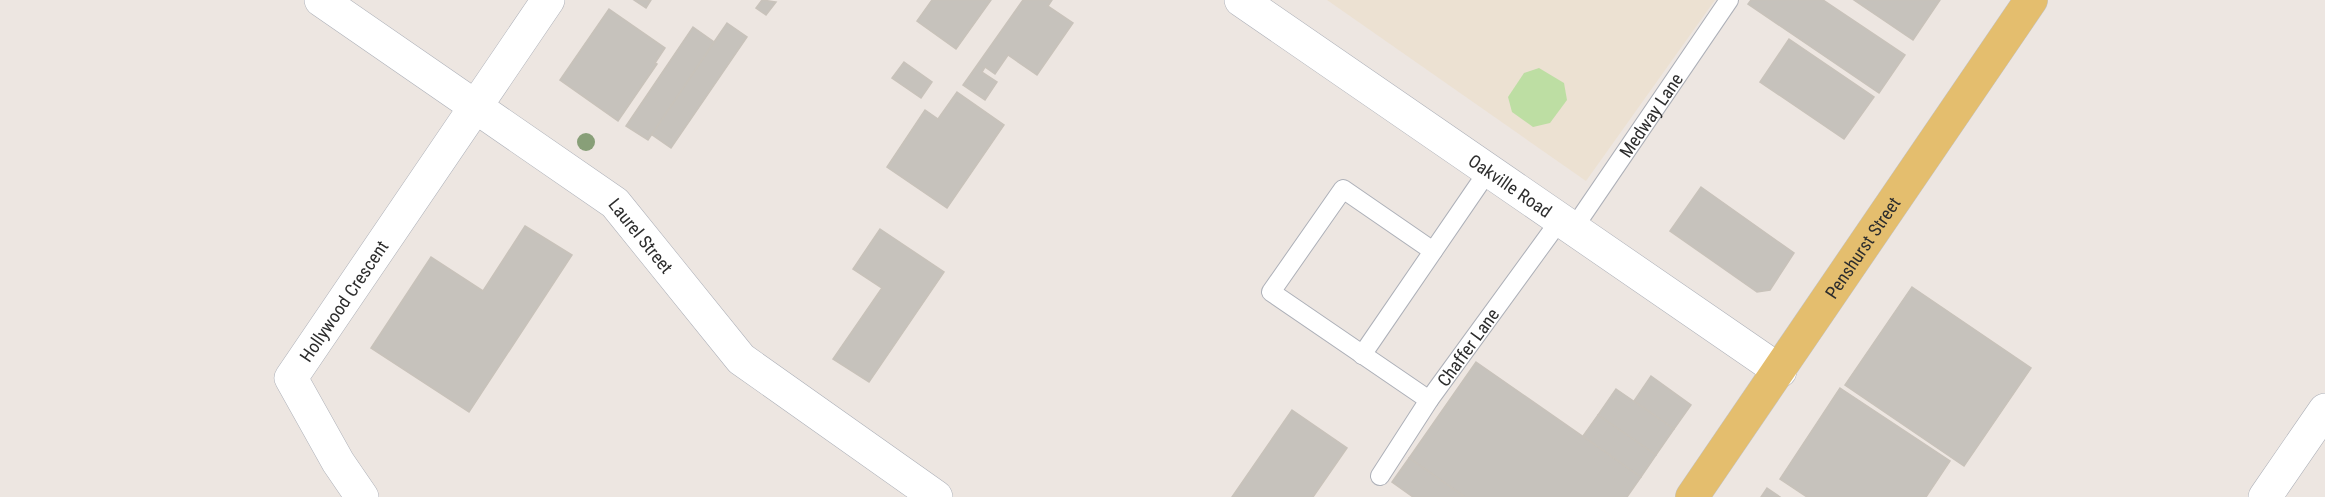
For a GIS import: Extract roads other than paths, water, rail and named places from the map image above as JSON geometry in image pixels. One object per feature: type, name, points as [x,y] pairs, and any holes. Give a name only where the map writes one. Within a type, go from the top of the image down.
[{"type":"main road","name":"Penshurst Street","points":[[1692,497],[2031,0]]},
{"type":"street","name":"Laurel Street","points":[[321,0],[615,203],[741,359],[936,497]]},
{"type":"street","points":[[474,106],[548,0]]},
{"type":"street","name":"Oakville Road","points":[[1241,0],[1780,371]]},
{"type":"street","name":"Hollywood Crescent","points":[[362,497],[338,462],[291,378],[474,106]]},
{"type":"street","points":[[2265,497],[2325,410]]},
{"type":"lane","name":"Medway Lane","points":[[1566,225],[1729,0]]},
{"type":"lane","points":[[1362,355],[1488,171]]},
{"type":"lane","points":[[1429,400],[1271,292],[1343,189],[1433,251]]},
{"type":"lane","name":"Chaffer Lane","points":[[1380,476],[1429,400],[1566,225]]}]
